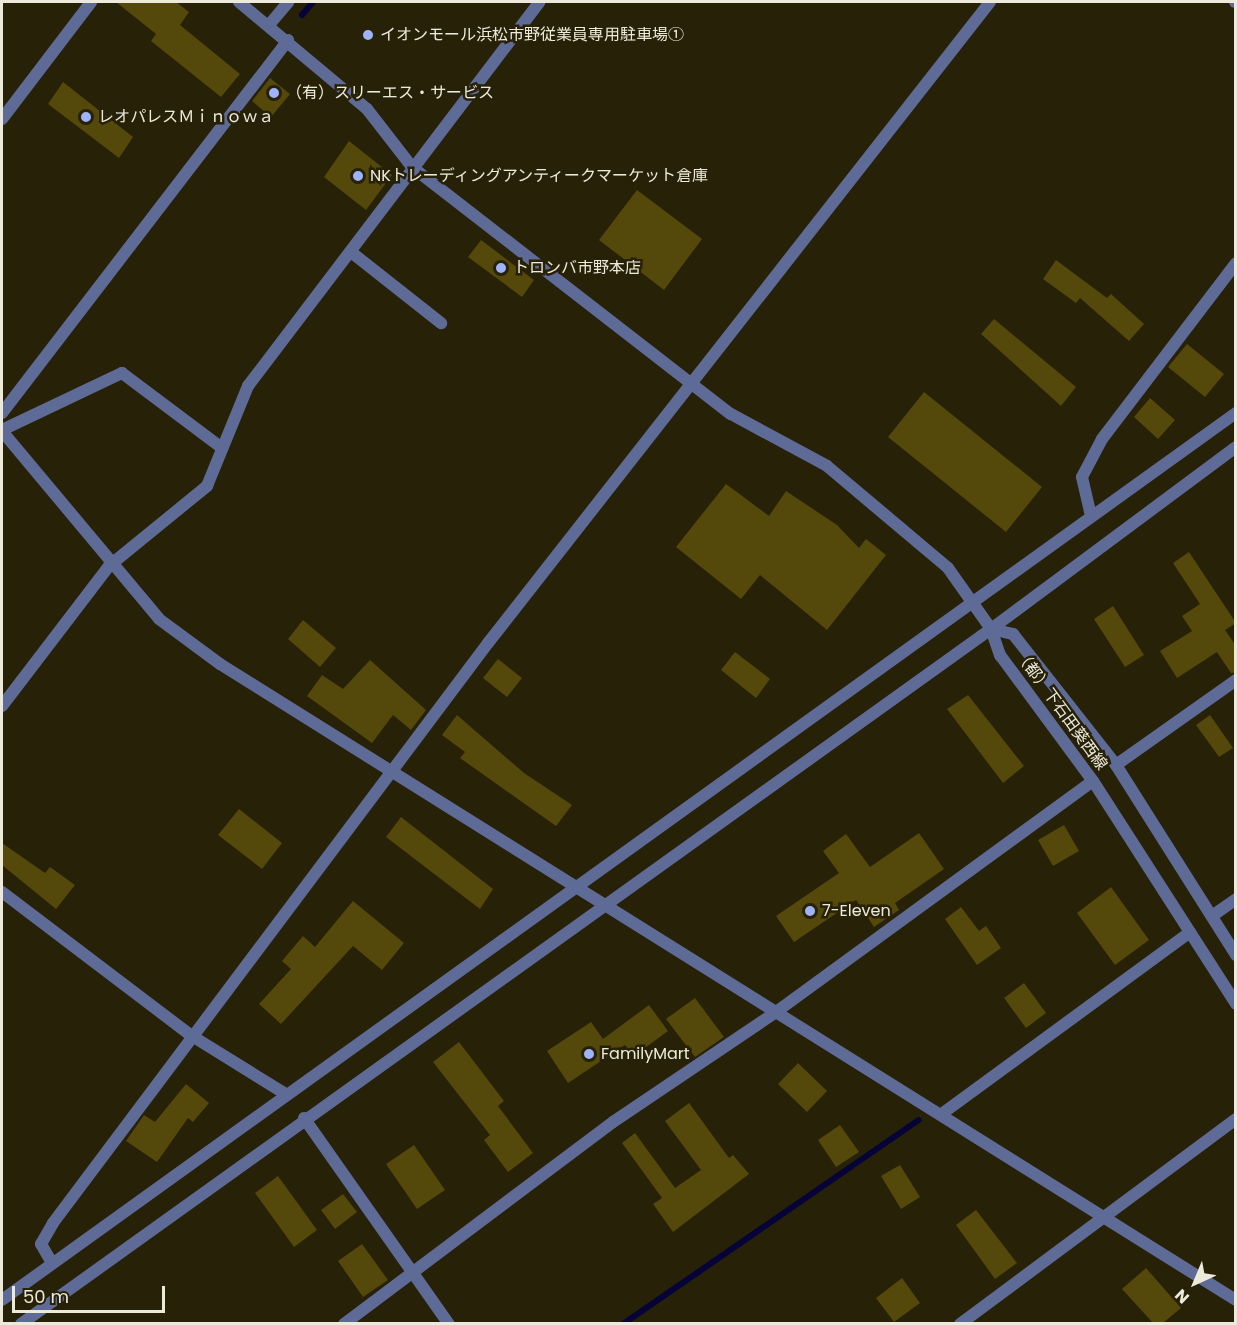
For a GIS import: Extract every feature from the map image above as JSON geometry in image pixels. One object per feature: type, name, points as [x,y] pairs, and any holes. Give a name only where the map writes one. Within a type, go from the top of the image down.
[{"type":"street","points":[[2,119],[91,2]]},
{"type":"street","points":[[238,2],[288,40],[375,117],[412,167],[731,414],[827,466],[948,568],[991,629]]},
{"type":"street","points":[[270,25],[288,2]]},
{"type":"street","points":[[2,706],[109,566],[207,486],[248,386],[351,252],[412,167],[540,2]]},
{"type":"street","points":[[52,1263],[41,1244],[53,1223],[192,1036],[990,2]]},
{"type":"street","points":[[2,413],[288,40]]},
{"type":"street","points":[[351,252],[441,323]]},
{"type":"street","points":[[1091,516],[1082,477],[1102,439],[1236,262]]},
{"type":"street","points":[[222,448],[122,373],[2,430],[109,566],[159,619],[220,664],[576,889],[943,1113],[1236,1300]]},
{"type":"street","points":[[2,1300],[284,1093],[576,889],[970,602],[1236,413]]},
{"type":"street","points":[[22,1323],[304,1118],[991,629],[1233,453]]},
{"type":"street","name":"（都）下石田葵西線","points":[[991,629],[1013,634],[1116,765],[1236,955]]},
{"type":"street","name":"（都）下石田葵西線","points":[[991,629],[1000,655],[1093,781],[1236,1004]]},
{"type":"street","points":[[1116,765],[1236,680]]},
{"type":"street","points":[[344,1323],[613,1122],[776,1012],[1093,781]]},
{"type":"street","points":[[2,892],[192,1036],[284,1093]]},
{"type":"street","points":[[1212,916],[1236,899]]},
{"type":"street","points":[[943,1113],[1190,932]]},
{"type":"street","points":[[304,1118],[449,1323]]},
{"type":"street","points":[[960,1323],[1236,1119]]},
{"type":"building","points":[[116,2],[176,2],[189,12],[180,25],[240,74],[221,97],[151,41],[156,34]]},
{"type":"building","name":"（有）スリーエス・サービス","points":[[270,78],[290,94],[271,117],[252,101]]},
{"type":"building","name":"レオパレスＭｉｎｏｗａ","points":[[63,82],[133,137],[119,158],[48,104]]},
{"type":"building","name":"NKトレーディングアンティークマーケット倉庫","points":[[349,141],[392,175],[366,210],[324,177]]},
{"type":"building","points":[[637,190],[702,239],[664,290],[599,240]]},
{"type":"building","name":"トロンバ市野本店","points":[[481,240],[534,280],[522,297],[468,257]]},
{"type":"building","points":[[1056,260],[1107,298],[1111,294],[1144,324],[1129,341],[1080,298],[1076,303],[1043,279]]},
{"type":"building","points":[[994,319],[1076,387],[1061,406],[981,334]]},
{"type":"building","points":[[1187,344],[1224,374],[1205,397],[1168,367]]},
{"type":"building","points":[[924,392],[1042,487],[1006,532],[888,437]]},
{"type":"building","points":[[1150,398],[1175,420],[1158,439],[1134,417]]},
{"type":"building","points":[[726,484],[769,516],[786,491],[837,525],[859,548],[866,539],[886,555],[827,630],[760,575],[741,599],[676,547]]},
{"type":"building","points":[[1189,552],[1236,623],[1225,630],[1236,646],[1236,672],[1231,673],[1217,652],[1177,678],[1160,651],[1192,631],[1182,616],[1200,604],[1173,563]]},
{"type":"building","points":[[1113,606],[1144,655],[1125,667],[1094,619]]},
{"type":"building","points":[[303,620],[336,648],[320,667],[288,639]]},
{"type":"building","points":[[735,652],[770,679],[756,698],[721,670]]},
{"type":"building","points":[[498,659],[522,678],[507,697],[483,678]]},
{"type":"building","points":[[370,660],[426,710],[411,730],[393,715],[372,743],[307,696],[322,675],[343,689]]},
{"type":"building","points":[[968,695],[1024,766],[1003,783],[947,709]]},
{"type":"building","points":[[457,715],[524,773],[572,805],[556,826],[460,758],[465,752],[442,735]]},
{"type":"building","points":[[1210,715],[1233,748],[1219,757],[1196,725]]},
{"type":"building","points":[[239,809],[282,843],[262,869],[218,835]]},
{"type":"building","points":[[401,817],[493,889],[480,909],[386,837]]},
{"type":"building","points":[[1064,825],[1079,851],[1053,866],[1038,840]]},
{"type":"building","points":[[919,833],[944,869],[895,903],[899,910],[874,927],[856,900],[794,942],[776,916],[839,873],[823,851],[846,834],[870,867]]},
{"type":"building","points":[[2,843],[45,873],[50,867],[75,885],[56,909],[2,865]]},
{"type":"building","points":[[1111,887],[1149,940],[1115,965],[1077,913]]},
{"type":"building","points":[[353,901],[404,943],[382,970],[353,946],[281,1024],[259,1004],[291,969],[282,961],[303,936],[315,947]]},
{"type":"building","points":[[961,907],[979,931],[986,926],[1001,948],[977,965],[945,919]]},
{"type":"building","points":[[1024,983],[1046,1013],[1026,1028],[1004,998]]},
{"type":"building","points":[[695,998],[724,1037],[695,1057],[666,1019]]},
{"type":"building","points":[[649,1005],[668,1031],[634,1056],[625,1045],[568,1083],[547,1051],[591,1022],[603,1039]]},
{"type":"building","points":[[459,1042],[504,1101],[498,1106],[533,1153],[508,1172],[484,1140],[490,1135],[433,1062]]},
{"type":"building","points":[[798,1063],[827,1091],[807,1112],[778,1084]]},
{"type":"building","points":[[186,1084],[209,1103],[193,1122],[188,1118],[157,1162],[126,1141],[144,1115],[155,1122]]},
{"type":"building","points":[[689,1103],[729,1158],[733,1155],[749,1174],[673,1232],[653,1204],[662,1198],[622,1143],[635,1133],[675,1188],[701,1170],[665,1121]]},
{"type":"building","points":[[840,1125],[859,1152],[836,1167],[818,1140]]},
{"type":"building","points":[[414,1145],[445,1190],[417,1209],[386,1164]]},
{"type":"building","points":[[900,1165],[920,1197],[901,1209],[881,1176]]},
{"type":"building","points":[[278,1176],[317,1230],[294,1247],[255,1193]]},
{"type":"building","points":[[343,1194],[357,1212],[335,1229],[321,1210]]},
{"type":"building","points":[[976,1210],[1017,1263],[995,1279],[956,1225]]},
{"type":"building","points":[[362,1244],[388,1280],[363,1297],[338,1261]]},
{"type":"building","points":[[1146,1268],[1181,1308],[1163,1323],[1153,1323],[1122,1289]]},
{"type":"building","points":[[902,1278],[920,1303],[894,1322],[876,1298]]},
{"type":"waterway","points":[[302,15],[313,2]]},
{"type":"waterway","points":[[623,1324],[919,1120]]},
{"type":"place","name":"イオンモール浜松市野従業員専用駐車場①","points":[[368,35]]},
{"type":"place","name":"（有）スリーエス・サービス","points":[[274,93]]},
{"type":"place","name":"レオパレスＭｉｎｏｗａ","points":[[86,117]]},
{"type":"place","name":"NKトレーディングアンティークマーケット倉庫","points":[[358,176]]},
{"type":"place","name":"トロンバ市野本店","points":[[501,268]]},
{"type":"place","name":"7-Eleven","points":[[810,911]]},
{"type":"place","name":"FamilyMart","points":[[589,1054]]}]
